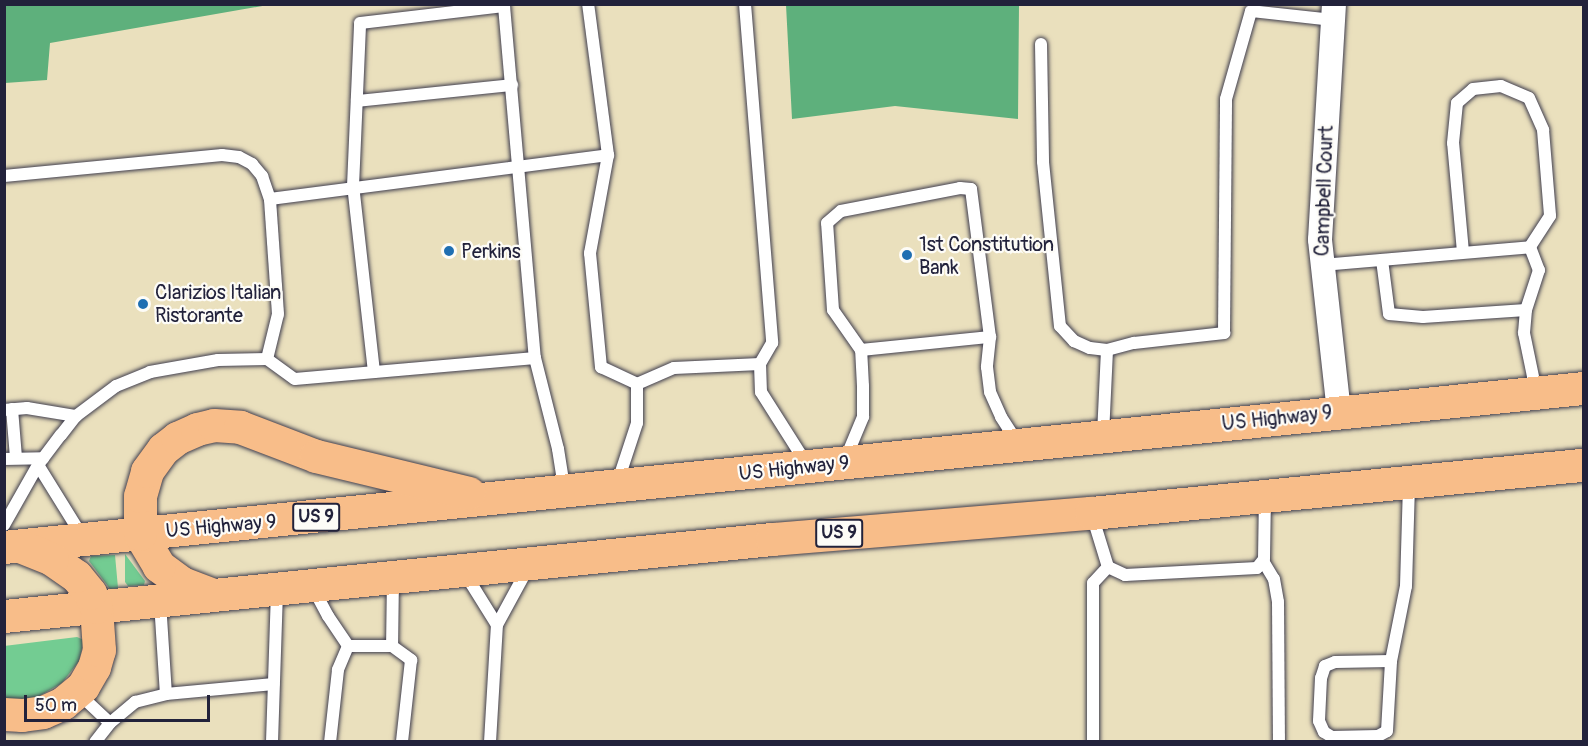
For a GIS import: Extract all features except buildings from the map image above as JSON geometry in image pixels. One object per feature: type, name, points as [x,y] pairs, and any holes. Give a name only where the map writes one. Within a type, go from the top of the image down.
[{"type":"highway","name":"US Highway 9","points":[[9,539],[84,538],[140,534],[808,467],[1018,443],[1584,388]]},
{"type":"highway","points":[[215,596],[182,583],[159,566],[140,534],[140,496],[147,471],[163,449],[177,438],[197,429],[214,425],[240,427],[316,456],[492,499]]},
{"type":"highway","name":"US 9","points":[[4,616],[772,539],[1091,513],[1584,465]]},
{"type":"highway","points":[[4,714],[22,715],[43,712],[63,703],[76,691],[94,667],[99,650],[96,607],[75,576],[52,559],[9,539]]},
{"type":"street","name":"Campbell Court","points":[[1333,12],[1320,240],[1340,412]]},
{"type":"lane","points":[[588,4],[608,155],[590,253],[601,367],[637,384],[674,368],[760,364]]},
{"type":"lane","points":[[746,4],[772,343],[760,364],[761,392],[808,467]]},
{"type":"lane","points":[[374,372],[353,186],[360,23],[504,6],[520,166],[535,358],[558,449],[564,490]]},
{"type":"lane","points":[[1041,44],[1043,162],[1060,326],[1074,341],[1090,348],[1107,350],[1134,343],[1224,333],[1226,99],[1251,11],[1333,12]]},
{"type":"lane","points":[[357,101],[512,86]]},
{"type":"lane","points":[[1463,252],[1453,143],[1456,103],[1473,89],[1501,86],[1530,98],[1543,130],[1550,216],[1530,247]]},
{"type":"lane","points":[[4,176],[222,155],[239,157],[252,164],[262,176],[270,199],[278,314],[267,359]]},
{"type":"lane","points":[[270,199],[353,186],[608,155]]},
{"type":"lane","points":[[843,463],[863,417],[861,350],[833,310],[827,223],[841,211],[960,189],[971,189],[990,337],[987,367],[990,392],[1001,417],[1018,443]]},
{"type":"lane","points":[[1322,265],[1530,247]]},
{"type":"lane","points":[[1530,247],[1539,270],[1526,310],[1524,333],[1536,392]]},
{"type":"lane","points":[[1382,260],[1389,314],[1423,317],[1526,310]]},
{"type":"lane","points":[[861,350],[990,337]]},
{"type":"lane","points":[[1103,435],[1107,350]]},
{"type":"lane","points":[[9,539],[40,462],[76,416],[116,386],[150,372],[218,360],[267,359],[295,379],[535,358]]},
{"type":"lane","points":[[616,486],[637,423],[637,384]]},
{"type":"lane","points":[[40,462],[10,459],[8,410],[27,408],[76,416]]},
{"type":"lane","points":[[40,462],[84,538]]},
{"type":"lane","points":[[1391,661],[1335,662],[1325,666],[1321,678],[1319,721],[1323,732],[1332,737],[1378,736],[1387,731],[1391,661],[1406,586],[1409,482]]},
{"type":"lane","points":[[1265,496],[1263,561],[1274,579],[1278,602],[1279,741]]},
{"type":"lane","points":[[1091,513],[1107,567],[1125,575],[1257,568],[1263,561]]},
{"type":"lane","points":[[490,741],[496,625],[531,563]]},
{"type":"lane","points":[[1093,741],[1093,582],[1107,567]]},
{"type":"lane","points":[[464,571],[496,625]]},
{"type":"lane","points":[[392,646],[393,578]]},
{"type":"lane","points":[[311,585],[348,646]]},
{"type":"lane","points":[[272,741],[277,589]]},
{"type":"lane","points":[[160,601],[166,694]]},
{"type":"lane","points":[[348,646],[392,646],[411,660],[402,741]]},
{"type":"lane","points":[[330,741],[338,670],[348,646]]},
{"type":"lane","points":[[95,741],[110,723],[135,702],[166,694],[274,684]]},
{"type":"lane","points":[[76,691],[110,723]]},
{"type":"green space","points":[[5,4],[268,5],[50,43],[47,80],[5,83]]},
{"type":"green space","points":[[786,5],[1019,5],[1018,119],[895,106],[792,119]]},
{"type":"green space","points":[[125,554],[145,581],[144,585],[128,586],[125,582]]},
{"type":"green space","points":[[115,555],[118,588],[110,589],[89,561],[91,556]]},
{"type":"green space","points":[[77,637],[84,640],[79,661],[62,683],[34,699],[5,700],[4,646]]},
{"type":"place","name":"Perkins","points":[[449,251]]},
{"type":"place","name":"1st Constitution Bank","points":[[907,255]]},
{"type":"place","name":"Clarizios Italian Ristorante","points":[[143,304]]}]
